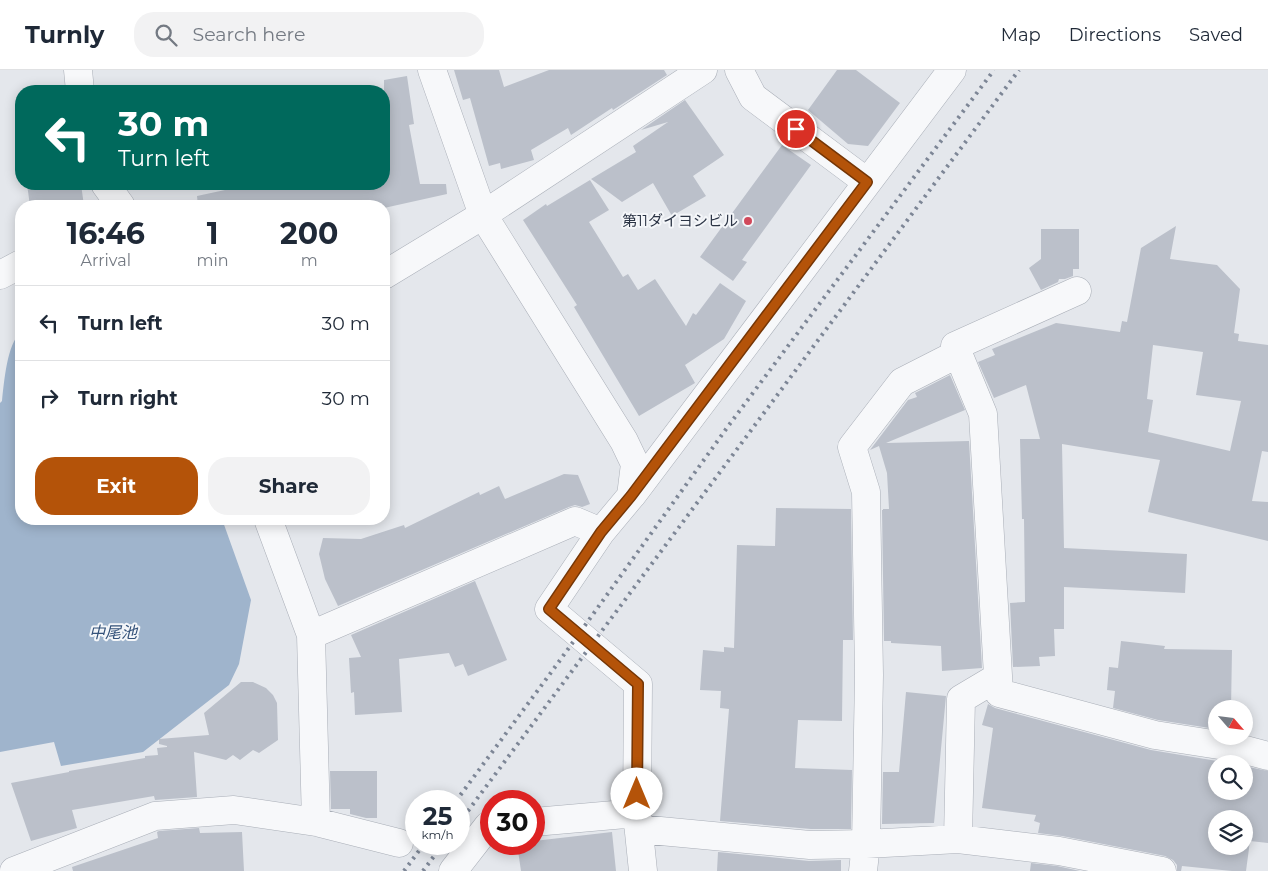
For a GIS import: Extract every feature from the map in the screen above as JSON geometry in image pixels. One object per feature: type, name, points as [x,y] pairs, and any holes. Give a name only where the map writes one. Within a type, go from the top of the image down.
[{"type":"street","points":[[78,70],[79,85]]},
{"type":"street","points":[[432,70],[483,215],[624,441],[635,464],[631,496]]},
{"type":"street","points":[[390,270],[483,215],[703,70]]},
{"type":"street","points":[[740,70],[753,97],[867,182]]},
{"type":"street","points":[[643,871],[638,821],[638,684],[549,609],[601,532],[631,496],[952,70]]},
{"type":"street","points":[[0,276],[15,267]]},
{"type":"street","points":[[1078,291],[955,346],[983,414],[999,693],[1155,735],[1238,748],[1268,756]]},
{"type":"street","points":[[863,871],[866,844],[869,675],[866,492],[852,447],[902,382],[959,353]]},
{"type":"street","points":[[311,635],[575,521],[601,532]]},
{"type":"street","points":[[270,525],[311,635],[316,822]]},
{"type":"street","points":[[958,839],[961,699],[998,677]]},
{"type":"street","points":[[14,871],[155,816],[234,810],[316,822],[398,843]]},
{"type":"street","points":[[545,822],[638,821],[810,845],[958,839],[1057,861],[1162,871]]},
{"type":"street","points":[[453,871],[480,836]]},
{"type":"water","name":"中尾池","points":[[15,339],[15,525],[224,525],[251,600],[239,664],[229,685],[143,752],[61,766],[54,742],[0,752],[0,403],[2,401],[5,374]]},
{"type":"building","points":[[454,70],[499,70],[504,87],[549,70],[664,70],[667,75],[571,135],[568,128],[531,150],[534,160],[501,169],[500,163],[489,166],[470,98],[463,100]]},
{"type":"building","points":[[837,70],[856,70],[900,103],[868,146],[848,144],[808,110]]},
{"type":"building","points":[[407,76],[414,124],[409,125],[420,184],[446,184],[447,194],[390,207],[390,200],[197,200],[197,196],[225,190],[390,190],[390,85],[384,85],[384,80]]},
{"type":"building","points":[[685,100],[724,155],[693,176],[706,196],[672,216],[653,183],[622,202],[591,179],[636,152],[633,146],[668,122],[641,130]]},
{"type":"building","name":"第11ダイヨシビル","points":[[782,145],[811,165],[742,260],[747,262],[733,281],[700,257]]},
{"type":"building","points":[[590,180],[609,210],[589,222],[623,277],[628,274],[638,290],[655,279],[686,326],[693,313],[696,315],[720,283],[746,301],[724,339],[685,365],[695,383],[639,416],[574,307],[577,305],[523,220],[546,204],[547,206]]},
{"type":"building","points":[[28,190],[82,190],[83,200],[29,200]]},
{"type":"building","points":[[1176,226],[1170,259],[1217,265],[1240,289],[1234,333],[1239,334],[1238,341],[1268,345],[1268,452],[1262,451],[1252,501],[1268,502],[1268,541],[1148,512],[1160,460],[1062,444],[1064,548],[1187,554],[1185,593],[1064,587],[1064,629],[1054,629],[1055,656],[1039,657],[1040,666],[1013,667],[1010,603],[1025,602],[1024,519],[1022,519],[1020,439],[1040,439],[1026,385],[994,398],[978,362],[995,355],[992,349],[1056,323],[1120,332],[1122,321],[1127,322],[1141,248]],"holes":[[[1153,345],[1203,352],[1196,395],[1241,401],[1230,451],[1148,432],[1153,400],[1147,399]]]},
{"type":"building","points":[[1041,229],[1079,229],[1079,269],[1073,269],[1073,276],[1059,279],[1058,282],[1041,290],[1029,268],[1041,259]]},
{"type":"building","points":[[950,375],[965,410],[886,443],[969,441],[982,668],[942,671],[941,646],[884,641],[882,510],[889,509],[887,473],[879,446],[870,450],[908,400],[917,397],[915,393]]},
{"type":"building","points":[[564,474],[578,475],[590,504],[582,507],[575,505],[569,507],[338,606],[325,579],[319,554],[323,538],[361,539],[404,525],[405,528],[479,492],[480,495],[499,486],[505,499]]},
{"type":"building","points":[[776,508],[851,509],[853,640],[843,640],[842,721],[798,720],[795,768],[852,770],[851,829],[811,829],[720,821],[729,709],[720,708],[721,691],[700,690],[703,650],[724,652],[724,647],[734,648],[737,545],[775,546]]},
{"type":"building","points":[[475,581],[507,660],[468,676],[463,664],[455,667],[449,653],[399,659],[402,712],[355,715],[354,692],[351,693],[349,658],[361,657],[351,635]]},
{"type":"building","points":[[1121,641],[1165,646],[1164,649],[1232,650],[1231,700],[1208,700],[1208,728],[1158,720],[1113,708],[1115,691],[1107,690],[1109,667],[1118,668]]},
{"type":"building","points":[[241,682],[253,682],[266,688],[273,695],[277,703],[278,740],[259,753],[253,750],[240,760],[233,755],[226,760],[194,752],[197,797],[155,800],[154,796],[72,810],[77,828],[31,841],[11,783],[158,755],[157,748],[167,747],[159,744],[159,739],[209,735],[204,713]]},
{"type":"building","points":[[906,692],[946,696],[934,823],[882,824],[883,772],[899,772]]},
{"type":"building","points":[[988,704],[995,708],[1151,750],[1208,760],[1208,800],[1253,800],[1253,768],[1268,771],[1268,843],[1253,841],[1253,810],[1208,810],[1208,855],[1248,855],[1246,871],[1182,866],[1181,871],[1177,871],[1177,865],[1173,860],[1165,856],[1038,833],[1040,823],[1034,821],[1036,815],[982,808],[993,728],[982,725]]},
{"type":"building","points":[[330,771],[377,771],[377,818],[366,818],[350,814],[350,809],[331,809]]},
{"type":"building","points":[[199,828],[200,833],[242,832],[244,871],[73,871],[72,867],[158,838],[157,832],[159,831]]},
{"type":"building","points":[[612,832],[616,871],[521,871],[519,855],[545,855],[545,840]]},
{"type":"building","points":[[718,852],[809,861],[841,860],[841,871],[717,871]]},
{"type":"building","points":[[1031,863],[1057,866],[1080,871],[1030,871]]},
{"type":"railway","points":[[464,790],[729,425],[994,70]]},
{"type":"railway","points":[[470,808],[1019,70]]},
{"type":"railway","points":[[404,871],[416,855]]},
{"type":"railway","points":[[423,871],[435,855]]},
{"type":"place","name":"第11ダイヨシビル","points":[[748,221]]},
{"type":"route","points":[[637,794],[638,684],[549,609],[601,532],[631,496],[867,182],[796,129]]}]
